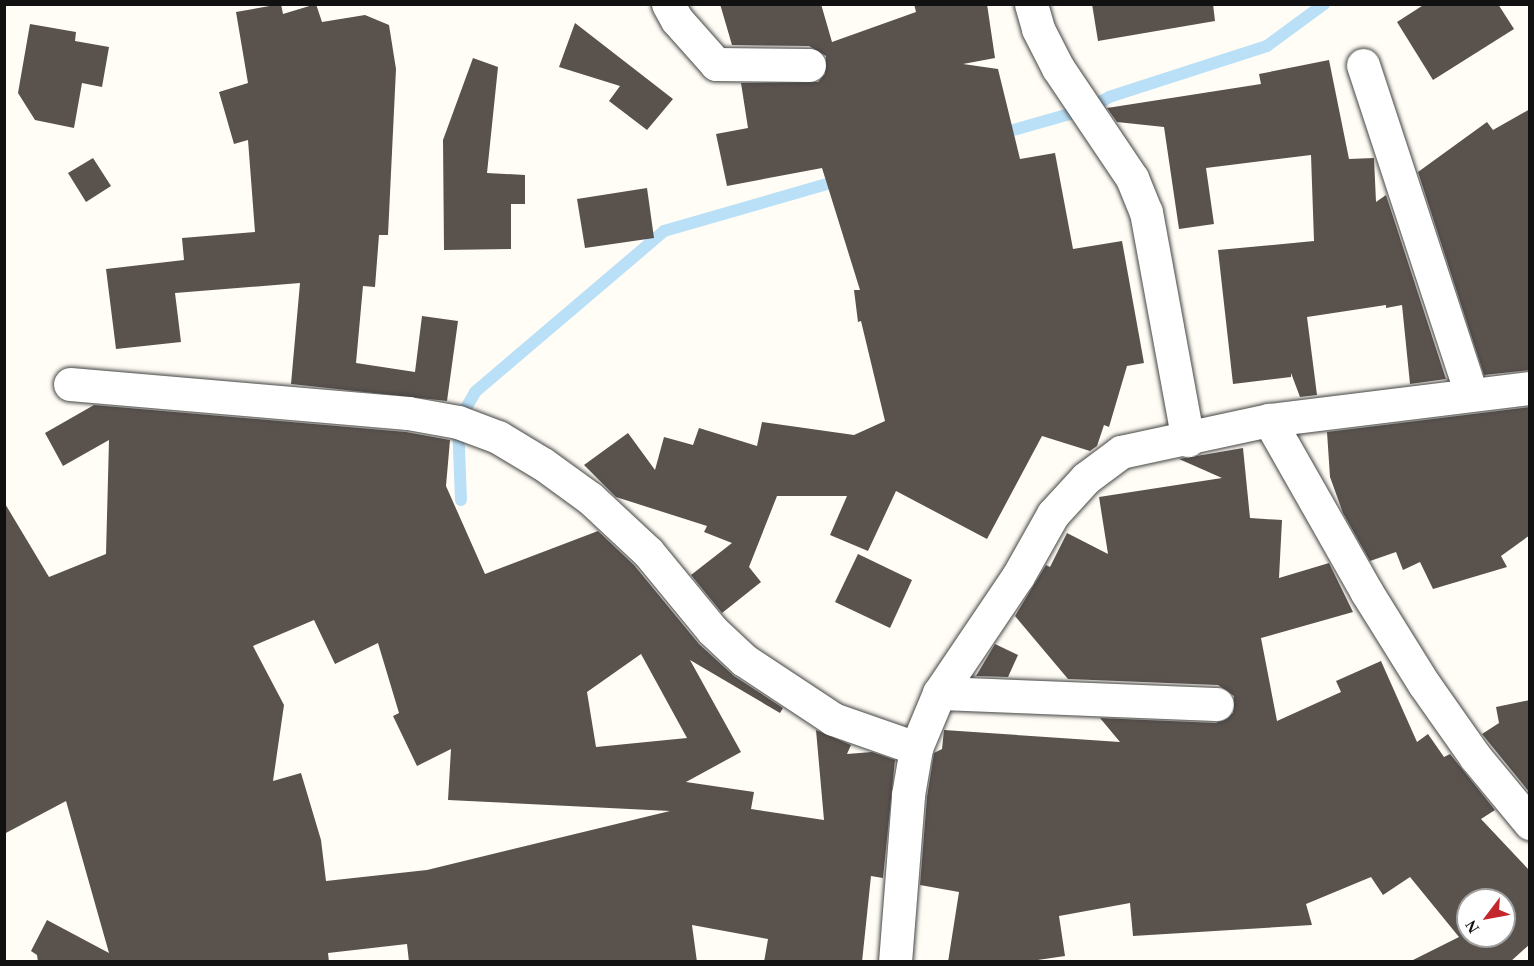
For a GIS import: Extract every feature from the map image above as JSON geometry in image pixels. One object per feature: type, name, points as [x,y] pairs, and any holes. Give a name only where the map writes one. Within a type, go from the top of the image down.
[{"type":"street","points":[[668,4],[676,20],[716,64],[809,65]]},
{"type":"street","points":[[1031,4],[1038,29],[1058,68],[1132,178],[1146,212],[1188,440]]},
{"type":"street","points":[[1364,65],[1471,394]]},
{"type":"street","points":[[70,384],[408,413],[458,422],[498,437],[543,464],[590,498],[648,552],[712,630],[744,660],[833,719],[915,748]]},
{"type":"street","points":[[895,962],[908,795],[915,748],[939,693],[1018,576],[1053,514],[1086,478],[1121,452],[1188,440],[1269,420],[1530,387]]},
{"type":"street","points":[[1269,420],[1366,591],[1424,684],[1476,759],[1530,823]]},
{"type":"street","points":[[939,693],[1217,704]]},
{"type":"building","points":[[281,4],[283,14],[316,4],[322,22],[365,15],[389,25],[396,69],[388,235],[379,235],[375,287],[363,286],[356,363],[415,372],[422,316],[458,321],[447,401],[291,384],[300,283],[175,293],[181,342],[116,349],[106,269],[184,260],[182,238],[255,232],[248,140],[234,144],[219,92],[248,83],[236,12]]},
{"type":"building","points":[[720,4],[821,4],[832,42],[916,12],[914,4],[987,4],[995,58],[963,64],[998,69],[1020,159],[1055,153],[1073,249],[1122,241],[1144,363],[1127,366],[1109,427],[1104,425],[1097,446],[1090,451],[1042,436],[987,539],[896,491],[868,551],[830,535],[847,496],[777,496],[749,567],[761,582],[722,613],[691,575],[732,543],[704,532],[707,526],[616,497],[584,465],[628,433],[655,470],[664,437],[693,445],[699,428],[757,446],[762,422],[854,435],[885,421],[861,321],[858,322],[854,290],[860,290],[822,168],[727,186],[716,134],[748,128],[741,83],[818,82],[825,74],[826,56],[809,46],[732,45]]},
{"type":"building","points":[[1092,4],[1213,4],[1215,21],[1098,41]]},
{"type":"building","points":[[1425,4],[1498,4],[1514,29],[1433,80],[1397,22]]},
{"type":"building","points":[[575,23],[673,99],[647,130],[609,101],[620,86],[559,67]]},
{"type":"building","points":[[30,24],[76,32],[75,41],[109,47],[102,87],[82,83],[74,128],[35,120],[18,93]]},
{"type":"building","points":[[473,58],[498,67],[487,173],[525,175],[525,204],[511,204],[511,249],[444,250],[443,140]]},
{"type":"building","points":[[1329,60],[1349,159],[1374,158],[1376,202],[1386,195],[1446,379],[1410,384],[1402,305],[1386,308],[1386,305],[1307,317],[1317,395],[1300,397],[1291,373],[1291,377],[1233,384],[1218,250],[1314,241],[1311,155],[1206,168],[1214,224],[1179,229],[1164,127],[1117,122],[1107,108],[1261,84],[1259,74]]},
{"type":"building","points":[[1530,109],[1530,370],[1484,375],[1418,172],[1487,122],[1493,130]]},
{"type":"building","points":[[93,158],[111,186],[86,202],[68,173]]},
{"type":"building","points":[[647,188],[654,238],[585,248],[577,199]]},
{"type":"building","points":[[94,405],[406,432],[450,440],[446,486],[485,574],[598,531],[634,565],[699,644],[734,676],[783,708],[780,713],[690,660],[741,752],[686,782],[754,792],[751,809],[824,820],[816,730],[851,745],[847,754],[872,752],[895,760],[883,878],[871,876],[862,962],[764,962],[768,939],[692,925],[697,962],[409,962],[407,944],[328,953],[329,962],[38,962],[37,955],[31,951],[47,920],[109,953],[66,801],[4,834],[4,502],[49,577],[106,554],[109,440],[63,466],[45,433]],"holes":[[[314,620],[335,664],[378,643],[399,713],[393,716],[417,766],[451,749],[448,800],[670,811],[427,870],[326,881],[321,840],[301,773],[273,781],[284,705],[253,646]],[[641,654],[687,738],[596,747],[587,692]]]},
{"type":"building","points":[[1530,407],[1530,535],[1501,556],[1507,567],[1433,589],[1420,562],[1403,570],[1396,552],[1370,561],[1343,513],[1330,477],[1327,432]]},
{"type":"building","points":[[1243,448],[1250,518],[1282,520],[1279,578],[1329,563],[1353,612],[1261,638],[1277,721],[1341,692],[1336,681],[1381,661],[1417,742],[1428,734],[1444,757],[1450,754],[1495,810],[1481,819],[1530,871],[1530,944],[1510,962],[1409,962],[1456,938],[1456,948],[1516,948],[1516,888],[1456,888],[1456,933],[1410,877],[1383,895],[1371,877],[1306,904],[1312,925],[1133,936],[1130,903],[1059,916],[1065,956],[1024,962],[948,962],[959,892],[920,885],[927,797],[934,753],[942,749],[944,730],[1120,742],[1100,718],[1216,723],[1233,713],[1234,696],[1218,685],[1068,679],[1015,616],[1046,565],[1050,567],[1067,533],[1108,554],[1099,497],[1222,478],[1179,459]]},
{"type":"building","points":[[858,554],[912,580],[890,628],[835,602]]},
{"type":"building","points":[[995,644],[1018,655],[1008,677],[976,676]]},
{"type":"building","points":[[1530,700],[1530,793],[1482,734],[1499,723],[1496,707]]},
{"type":"waterway","points":[[999,134],[1084,110],[1109,97],[1267,46],[1324,4]]},
{"type":"waterway","points":[[461,500],[458,422],[475,392],[664,231],[841,180]]}]
